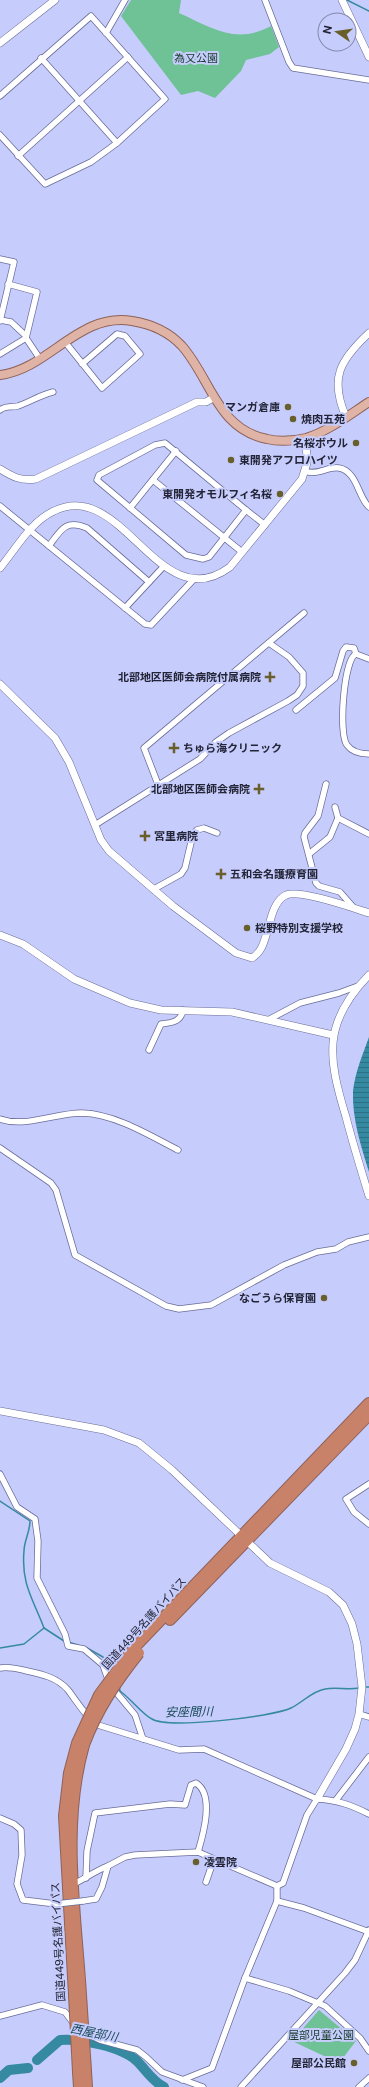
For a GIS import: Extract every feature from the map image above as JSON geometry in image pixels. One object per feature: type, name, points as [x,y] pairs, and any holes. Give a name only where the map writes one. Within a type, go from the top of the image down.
[{"type":"highway","name":"国道449号名護バイパス","points":[[244,1539],[369,1403]]},
{"type":"highway","name":"国道449号名護バイパス","points":[[87,2087],[82,2072],[64,1816],[69,1773],[81,1744],[106,1698],[136,1651],[244,1539],[369,1415]]},
{"type":"highway","name":"国道449号名護バイパス","points":[[77,1995],[72,1806],[81,1744]]},
{"type":"highway","name":"国道449号名護バイパス","points":[[79,2087],[82,2072]]},
{"type":"main road","points":[[0,375],[17,371],[40,359],[78,334],[106,321],[130,320],[156,327],[169,335],[182,346],[200,373],[213,398],[231,421],[260,438],[282,441],[306,438],[346,417],[369,402]]},
{"type":"street","points":[[0,43],[55,0]]},
{"type":"street","points":[[106,33],[126,0]]},
{"type":"street","points":[[265,0],[289,62],[293,68],[369,80]]},
{"type":"street","points":[[342,0],[369,57]]},
{"type":"street","points":[[0,96],[41,58],[91,16],[165,99],[117,143],[91,162],[45,184],[0,135]]},
{"type":"street","points":[[18,156],[128,57]]},
{"type":"street","points":[[41,58],[117,143]]},
{"type":"street","points":[[0,259],[14,262],[0,320],[11,322],[26,337],[40,359]]},
{"type":"street","points":[[0,354],[26,337],[37,292],[8,284]]},
{"type":"street","points":[[346,417],[338,394],[340,368],[350,351],[369,333]]},
{"type":"street","points":[[65,342],[82,364],[102,388],[140,354],[125,336],[118,334],[82,364]]},
{"type":"street","points":[[0,410],[9,406],[15,407],[22,405],[45,394],[53,392]]},
{"type":"street","points":[[0,468],[12,477],[23,481],[36,479],[197,402],[206,402],[213,398]]},
{"type":"street","points":[[0,568],[30,531],[53,511],[76,506],[88,508],[105,515],[164,566],[176,574],[194,579],[206,578],[225,571],[297,486],[306,471],[306,438]]},
{"type":"street","points":[[246,510],[209,558],[203,559],[186,555],[97,480],[99,475],[155,445],[165,443],[265,525]]},
{"type":"street","points":[[130,508],[176,451]]},
{"type":"street","points":[[306,471],[311,473],[339,467],[347,471],[354,478],[369,507]]},
{"type":"street","points":[[153,480],[242,552]]},
{"type":"street","points":[[1,509],[145,624],[151,625],[194,579]]},
{"type":"street","points":[[49,546],[63,528],[71,524],[79,525],[87,528],[149,582]]},
{"type":"street","points":[[126,608],[164,566]]},
{"type":"street","points":[[159,787],[144,748],[304,613]]},
{"type":"street","points":[[95,825],[159,787],[200,759],[216,742],[229,733],[288,702],[302,690],[304,678],[302,672],[289,657],[268,643]]},
{"type":"street","points":[[296,710],[335,678],[343,651],[346,647],[354,648],[356,654]]},
{"type":"street","points":[[356,654],[369,659]]},
{"type":"street","points":[[356,654],[351,658],[344,690],[342,714],[344,741],[352,750],[369,754]]},
{"type":"street","points":[[0,684],[55,738],[69,762],[101,840],[109,851],[154,889],[236,953],[252,958],[260,953],[274,910],[280,900],[286,895],[296,893],[316,897],[369,913]]},
{"type":"street","points":[[326,784],[318,816],[305,833],[304,837],[316,884],[340,892],[354,908]]},
{"type":"street","points":[[309,854],[330,837],[338,818],[335,807]]},
{"type":"street","points":[[338,818],[369,834]]},
{"type":"street","points":[[154,889],[181,874],[185,868],[193,834],[196,830],[204,828],[217,833]]},
{"type":"street","points":[[0,935],[23,944],[74,979],[102,992],[148,1008],[232,1012],[333,1035]]},
{"type":"street","points":[[369,975],[358,986],[340,1013],[333,1035],[332,1063],[369,1196]]},
{"type":"street","points":[[268,1020],[300,1003],[339,993],[358,986]]},
{"type":"street","points":[[149,1050],[161,1024],[177,1020],[182,1016],[183,1010]]},
{"type":"street","points":[[0,1120],[13,1122],[81,1113],[99,1115],[117,1121],[178,1150]]},
{"type":"street","points":[[0,1148],[51,1183],[56,1190],[75,1254],[166,1306],[179,1309],[211,1305],[284,1265],[317,1252],[336,1249],[348,1242],[369,1237]]},
{"type":"street","points":[[0,1411],[104,1430],[139,1443],[172,1470],[244,1539],[275,1566],[329,1592],[346,1609],[352,1624],[357,1644],[362,1687],[360,1714],[346,1749],[307,1815],[283,1883],[277,1886],[198,1852],[135,1855],[125,1857],[95,1871],[86,1878],[74,1884]]},
{"type":"street","points":[[0,1474],[17,1507],[35,1519],[38,1541],[37,1578],[45,1598],[65,1634],[68,1646],[84,1650],[103,1665],[110,1685],[135,1715],[143,1739]]},
{"type":"street","points":[[369,1484],[346,1499],[354,1512],[369,1524]]},
{"type":"street","points":[[0,1668],[10,1667],[50,1677],[68,1690],[88,1718],[98,1725],[179,1750],[204,1749],[317,1799],[336,1800],[352,1805],[369,1814]]},
{"type":"street","points":[[360,1714],[369,1717]]},
{"type":"street","points":[[336,1800],[369,1757]]},
{"type":"street","points":[[86,1878],[87,1851],[94,1813],[170,1804],[185,1805],[191,1785],[196,1782],[202,1792],[207,1815],[198,1852]]},
{"type":"street","points":[[0,1818],[14,1824],[21,1830],[22,1855],[17,1884],[23,1900],[56,1904],[96,1899],[102,1887],[108,1866]]},
{"type":"street","points":[[206,1882],[214,1859]]},
{"type":"street","points":[[181,2080],[212,2068],[245,1978],[277,1901],[277,1886]]},
{"type":"street","points":[[241,2087],[320,2003],[356,1960],[369,1931],[304,1908],[277,1901]]},
{"type":"street","points":[[245,1978],[289,1991],[320,2003],[360,2038],[368,2048]]},
{"type":"street","points":[[0,2016],[42,2006],[65,2012],[72,2023],[80,2030],[100,2040],[137,2050],[146,2056],[162,2072],[203,2087]]},
{"type":"street","points":[[359,2087],[369,2078]]},
{"type":"green space","name":"為又公園","points":[[131,0],[181,0],[179,13],[213,29],[224,32],[246,34],[258,32],[271,26],[279,47],[270,54],[246,60],[241,71],[215,98],[198,91],[181,95],[121,16]]},
{"type":"green space","name":"屋部児童公園","points":[[319,2010],[356,2041],[339,2063],[292,2041]]},
{"type":"water","points":[[369,1037],[369,1172],[360,1142],[354,1112],[353,1091],[357,1070]]},
{"type":"waterway","points":[[347,0],[369,11]]},
{"type":"waterway","points":[[0,1501],[30,1521],[24,1547],[24,1573],[29,1591],[44,1628]]},
{"type":"waterway","name":"安座間川","points":[[44,1628],[64,1641]]},
{"type":"waterway","points":[[0,1648],[24,1644],[44,1628]]},
{"type":"waterway","name":"安座間川","points":[[68,1642],[78,1645]]},
{"type":"waterway","name":"安座間川","points":[[87,1648],[103,1657],[111,1673]]},
{"type":"waterway","name":"安座間川","points":[[119,1686],[120,1691],[148,1717],[162,1722],[178,1723],[220,1721],[264,1715],[291,1708],[320,1690],[329,1688],[359,1688]]},
{"type":"waterway","name":"西屋部川","points":[[37,2060],[60,2040],[78,2040],[100,2044],[130,2056],[137,2061],[156,2082],[164,2087]]},
{"type":"waterway","name":"西屋部川","points":[[0,2078],[9,2070],[28,2068]]},
{"type":"place","name":"マンガ倉庫","points":[[288,407]]},
{"type":"place","name":"焼肉五苑","points":[[293,419]]},
{"type":"place","name":"名桜ボウル","points":[[356,443]]},
{"type":"place","name":"東開発アフロハイツ","points":[[231,460]]},
{"type":"place","name":"東開発オモルフィ名桜","points":[[280,494]]},
{"type":"place","name":"北部地区医師会病院付属病院","points":[[270,677]]},
{"type":"place","name":"ちゅら海クリニック","points":[[174,748]]},
{"type":"place","name":"北部地区医師会病院","points":[[259,789]]},
{"type":"place","name":"宮里病院","points":[[145,836]]},
{"type":"place","name":"五和会名護療育園","points":[[221,874]]},
{"type":"place","name":"桜野特別支援学校","points":[[247,928]]},
{"type":"place","name":"なごうら保育園","points":[[324,1298]]},
{"type":"place","name":"凌雲院","points":[[196,1862]]},
{"type":"place","name":"屋部公民館","points":[[354,2063]]}]
